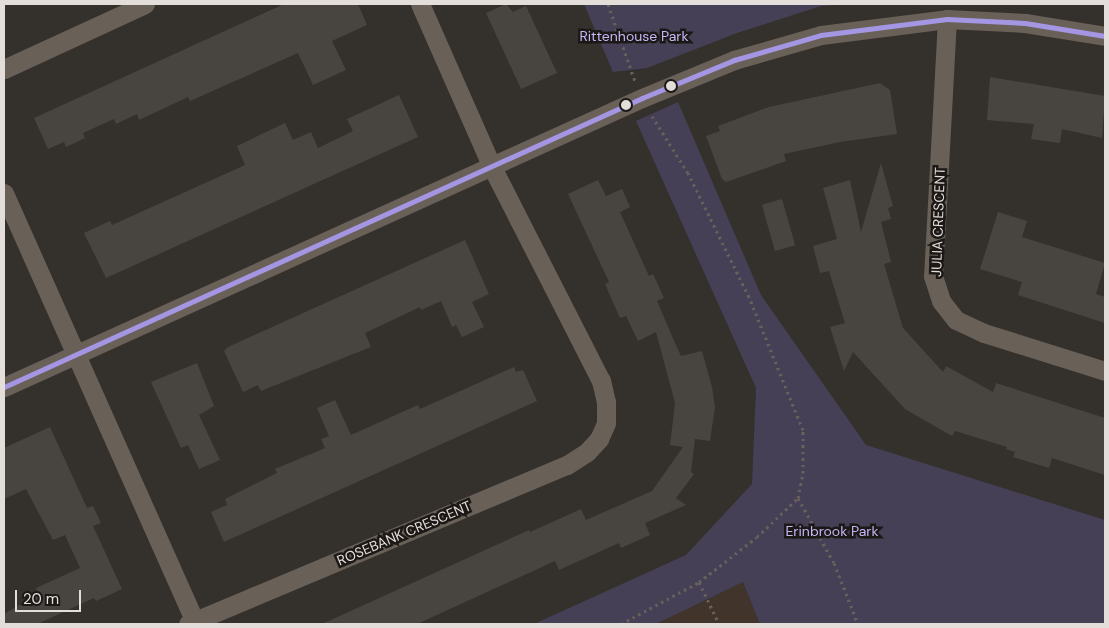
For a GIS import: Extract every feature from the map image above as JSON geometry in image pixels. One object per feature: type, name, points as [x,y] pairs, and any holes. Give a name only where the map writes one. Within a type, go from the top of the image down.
[{"type":"street","points":[[4,69],[145,4]]},
{"type":"street","name":"ROSEBANK CRESCENT","points":[[4,193],[78,354],[191,623],[568,465],[599,439],[606,423],[606,402],[601,381],[492,167],[420,4]]},
{"type":"street","points":[[4,387],[642,98],[734,60],[821,35],[947,19],[1025,23],[1105,36]]},
{"type":"street","name":"JULIA CRESCENT","points":[[947,19],[933,276],[941,301],[956,320],[984,333],[1105,372]]},
{"type":"path","points":[[608,4],[636,85]]},
{"type":"path","points":[[621,624],[699,582],[757,537],[798,498],[804,473],[803,430],[749,297],[688,173],[648,109]]},
{"type":"path","points":[[798,498],[834,563],[858,624]]},
{"type":"path","points":[[699,582],[719,624]]},
{"type":"shaded area","points":[[743,582],[760,624],[656,624]]},
{"type":"green space","name":"Rittenhouse Park","points":[[584,4],[848,4],[821,6],[737,33],[647,68],[613,72]]},
{"type":"green space","name":"Erinbrook Park","points":[[678,102],[761,295],[866,445],[1105,520],[1105,624],[760,624],[743,582],[656,624],[534,624],[686,555],[752,484],[756,388],[636,121]]},
{"type":"building","points":[[284,4],[358,4],[367,25],[332,41],[346,70],[313,85],[298,53],[190,101],[188,97],[139,120],[137,114],[116,124],[114,119],[83,133],[85,138],[66,147],[64,142],[48,149],[34,118]]},
{"type":"building","points":[[506,4],[513,12],[526,6],[557,73],[521,89],[486,13]]},
{"type":"building","points":[[990,77],[1105,96],[1102,138],[1062,129],[1060,143],[1031,139],[1034,124],[987,120]]},
{"type":"building","points":[[880,83],[890,90],[897,134],[840,142],[784,154],[786,161],[726,182],[722,179],[706,136],[720,131],[718,126],[769,107]]},
{"type":"building","points":[[399,95],[418,137],[106,278],[84,233],[110,221],[112,225],[245,165],[237,146],[285,123],[293,140],[311,132],[318,148],[353,131],[347,119]]},
{"type":"building","points":[[881,163],[893,206],[888,208],[891,219],[881,222],[891,262],[884,264],[903,328],[943,372],[946,366],[993,392],[996,383],[1105,418],[1105,475],[1052,458],[1049,468],[1013,457],[1015,452],[1006,449],[1007,447],[955,431],[952,436],[905,409],[853,352],[844,371],[830,327],[845,323],[829,271],[820,273],[813,246],[837,239],[823,188],[850,180],[861,232]]},
{"type":"building","points":[[598,180],[606,196],[622,189],[630,207],[620,212],[649,276],[653,274],[664,298],[657,301],[681,356],[702,351],[712,387],[715,407],[710,441],[695,439],[691,472],[694,474],[676,498],[686,505],[645,523],[650,535],[621,548],[619,543],[559,570],[555,561],[417,624],[322,624],[529,530],[530,532],[581,509],[586,520],[652,491],[683,447],[670,445],[675,403],[656,332],[638,341],[626,316],[620,318],[605,284],[609,282],[568,194]]},
{"type":"building","points":[[782,199],[795,245],[775,251],[762,205]]},
{"type":"building","points":[[998,212],[1027,221],[1022,237],[1105,263],[1096,294],[1105,297],[1105,323],[1018,295],[1022,282],[980,269]]},
{"type":"building","points":[[465,240],[489,294],[472,302],[484,327],[462,337],[456,325],[452,327],[441,301],[421,310],[420,307],[365,333],[371,347],[261,391],[258,385],[243,392],[224,351],[228,347]]},
{"type":"building","points":[[197,363],[214,406],[199,415],[220,460],[199,469],[188,445],[181,448],[151,382]]},
{"type":"building","points":[[514,367],[516,372],[523,370],[537,401],[224,542],[211,512],[227,505],[225,499],[277,473],[275,469],[325,448],[321,439],[329,436],[317,408],[335,400],[351,435],[418,405],[420,409]]},
{"type":"building","points":[[50,427],[87,508],[93,506],[101,523],[93,526],[122,589],[96,601],[94,598],[37,624],[4,624],[4,614],[38,594],[36,588],[80,568],[65,535],[53,540],[26,489],[4,499],[4,448]]},
{"type":"transit line","points":[[4,387],[642,98],[734,60],[821,35],[947,19],[1025,23],[1105,36]]}]
